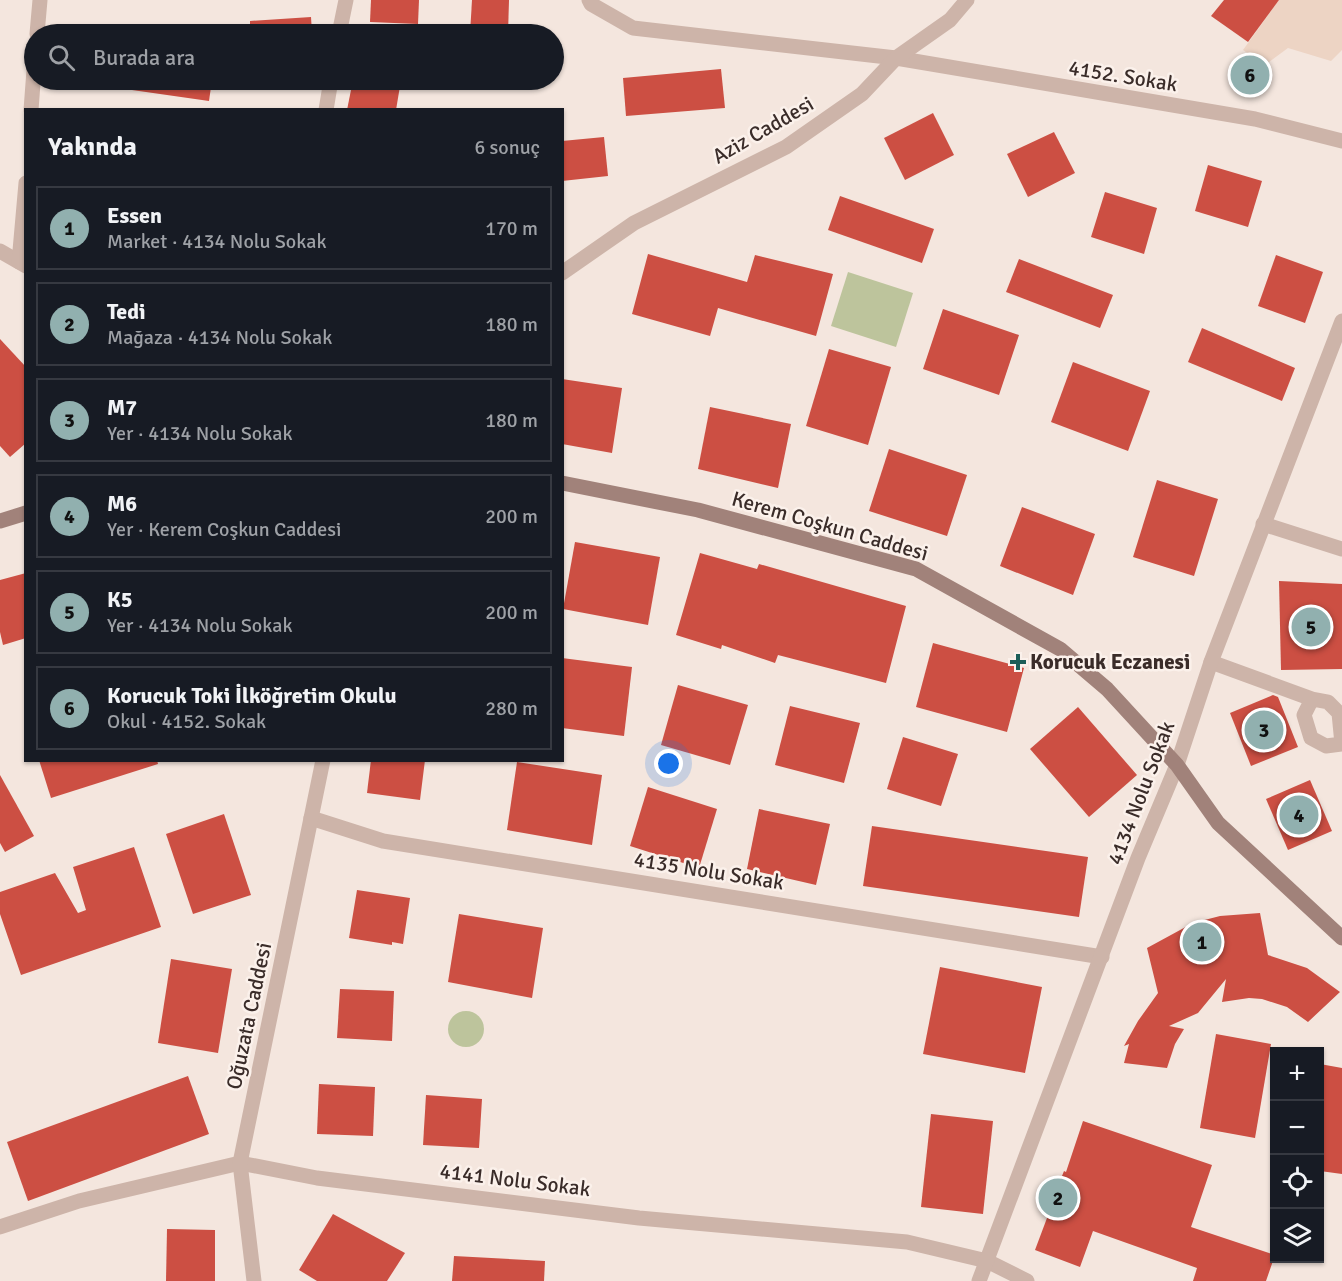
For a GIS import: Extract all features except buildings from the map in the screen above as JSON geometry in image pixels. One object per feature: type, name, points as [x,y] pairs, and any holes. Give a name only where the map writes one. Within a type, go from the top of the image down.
[{"type":"street","points":[[38,24],[40,0]]},
{"type":"street","points":[[341,24],[346,0]]},
{"type":"street","name":"Aziz Caddesi","points":[[564,272],[634,223],[786,147],[862,94],[896,58],[951,20],[967,0]]},
{"type":"street","name":"4152. Sokak","points":[[592,1],[633,28],[896,58],[1255,119],[1342,141]]},
{"type":"street","points":[[31,108],[32,90]]},
{"type":"street","points":[[326,108],[329,90]]},
{"type":"street","points":[[0,251],[22,264],[24,224]]},
{"type":"street","name":"4134 Nolu Sokak","points":[[979,1281],[1177,765],[1211,662],[1342,321]]},
{"type":"street","name":"Kerem Coşkun Caddesi","points":[[564,483],[698,510],[916,569],[1060,649],[1107,688],[1177,765],[1218,823],[1342,938]]},
{"type":"street","points":[[0,521],[24,514]]},
{"type":"street","points":[[1263,524],[1342,549]]},
{"type":"street","points":[[1211,662],[1312,699],[1328,702],[1339,713],[1342,744],[1326,746],[1311,738],[1304,715],[1312,699]]},
{"type":"street","name":"Oğuzata Caddesi","points":[[254,1281],[240,1163],[323,762]]},
{"type":"street","name":"4135 Nolu Sokak","points":[[311,818],[383,841],[1102,957]]},
{"type":"street","name":"4141 Nolu Sokak","points":[[0,1227],[79,1201],[240,1163],[317,1178],[639,1218],[907,1242],[987,1261],[1027,1281]]},
{"type":"green space","points":[[848,272],[913,293],[896,347],[831,326]]},
{"type":"green space","points":[[466,1011],[479,1016],[484,1029],[479,1042],[466,1047],[453,1042],[448,1029],[453,1016]]},
{"type":"shaded area","points":[[1279,0],[1342,0],[1342,50],[1331,61],[1288,48],[1265,65],[1243,50]]},
{"type":"place","name":"Korucuk Toki İlköğretim Okulu","points":[[1250,75]]},
{"type":"place","name":"K5","points":[[1311,627]]},
{"type":"place","name":"Korucuk Eczanesi","points":[[1018,662]]},
{"type":"place","name":"M7","points":[[1264,730]]},
{"type":"place","name":"M6","points":[[1299,815]]},
{"type":"place","name":"Essen","points":[[1202,942]]},
{"type":"place","name":"Tedi","points":[[1058,1198]]}]
